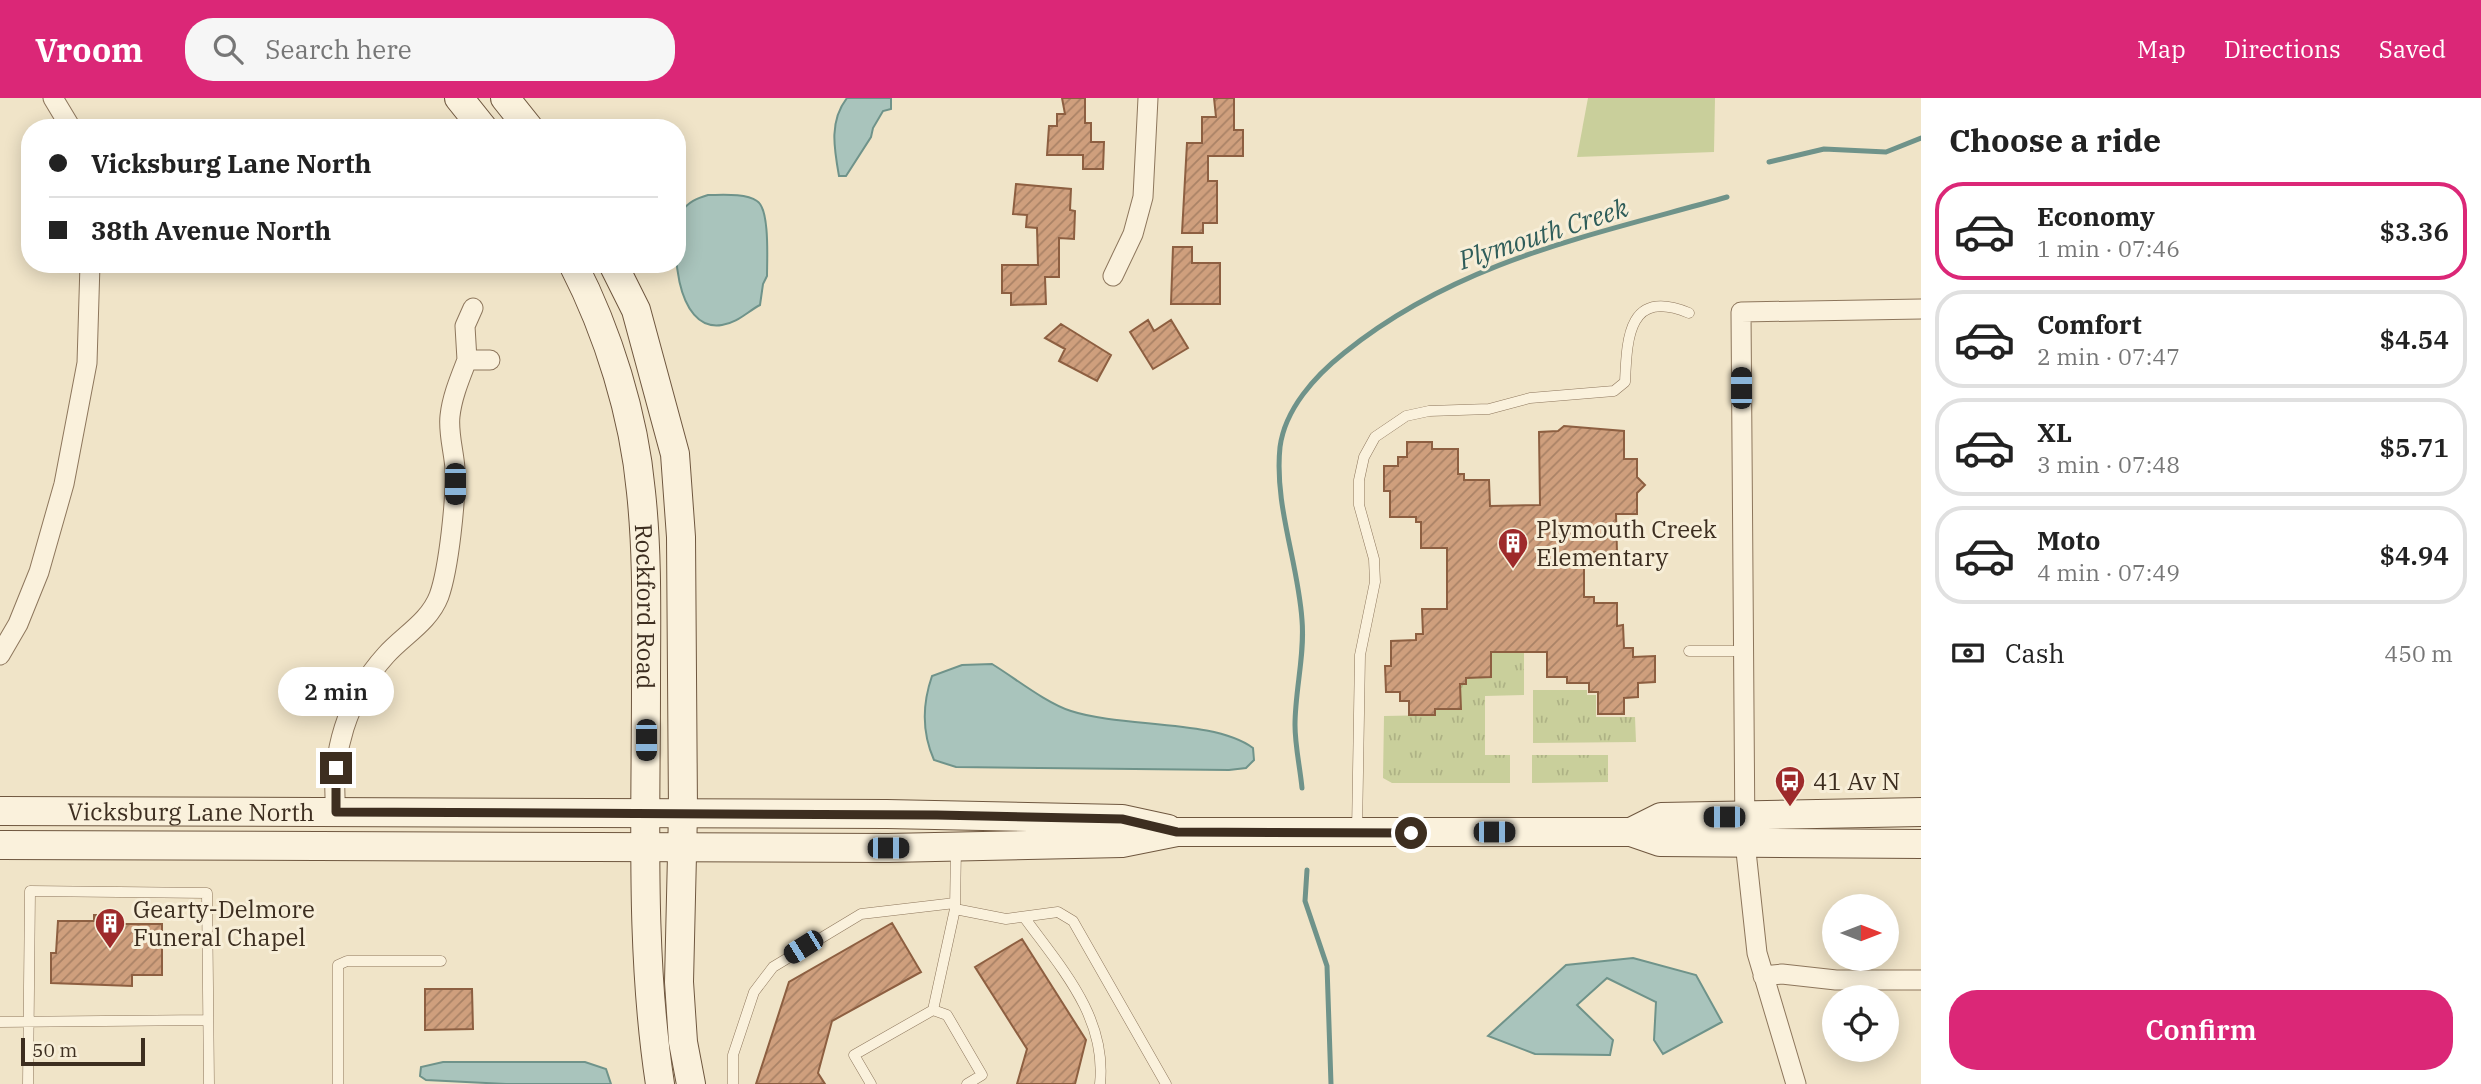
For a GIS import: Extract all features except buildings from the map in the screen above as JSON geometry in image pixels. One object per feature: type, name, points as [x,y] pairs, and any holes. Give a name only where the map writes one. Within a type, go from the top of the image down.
[{"type":"main road","points":[[459,98],[476,119]]},
{"type":"main road","points":[[505,98],[522,119]]},
{"type":"main road","name":"Rockford Road","points":[[577,273],[605,342],[620,388],[641,490],[646,585],[649,1013],[660,1084]]},
{"type":"main road","name":"Rockford Road","points":[[618,273],[636,310],[675,454],[681,537],[683,812],[679,982],[683,1042],[691,1084]]},
{"type":"main road","name":"Vicksburg Lane North","points":[[0,811],[683,812],[1122,819],[1177,832]]},
{"type":"main road","name":"Vicksburg Lane North","points":[[1744,830],[1921,812]]},
{"type":"main road","name":"Vicksburg Lane North","points":[[0,845],[956,847],[1122,843],[1177,832],[1631,832],[1661,817],[1744,830],[1921,845]]},
{"type":"street","points":[[53,98],[66,119]]},
{"type":"street","points":[[1113,276],[1133,234],[1143,197],[1148,98]]},
{"type":"street","points":[[0,655],[19,624],[53,528],[87,363],[90,273]]},
{"type":"street","points":[[336,812],[334,786],[338,750],[347,715],[364,682],[386,654],[428,615],[439,596],[455,501],[450,417],[467,360],[465,326],[473,308]]},
{"type":"street","points":[[1796,1084],[1758,953],[1744,830],[1741,312],[1921,309]]},
{"type":"street","points":[[467,360],[490,360]]},
{"type":"street","points":[[1763,976],[1782,974],[1836,980],[1921,980]]},
{"type":"lane","points":[[1357,833],[1360,656],[1375,582],[1374,559],[1359,505],[1359,480],[1364,457],[1375,437],[1406,416],[1429,411],[1489,409],[1530,398],[1614,391],[1625,382],[1627,336],[1633,321],[1644,310],[1659,306],[1689,313]]},
{"type":"lane","points":[[1689,651],[1742,651]]},
{"type":"lane","points":[[871,1084],[854,1055],[933,1010],[954,906],[956,847]]},
{"type":"lane","points":[[28,1084],[30,891],[206,893],[209,1084]]},
{"type":"lane","points":[[733,1084],[733,1055],[754,992],[773,967],[861,914],[954,906],[1006,919],[1058,912],[1073,921],[1166,1084]]},
{"type":"lane","points":[[1024,917],[1066,975],[1089,1015],[1102,1052],[1100,1084]]},
{"type":"lane","points":[[338,1084],[338,965],[347,961],[441,961]]},
{"type":"lane","points":[[933,1010],[947,1015],[982,1075],[967,1084]]},
{"type":"lane","points":[[0,1021],[207,1020]]},
{"type":"green space","points":[[1588,98],[1715,98],[1714,152],[1577,157]]},
{"type":"green space","points":[[1491,652],[1524,652],[1524,695],[1485,696],[1485,755],[1510,755],[1510,783],[1392,783],[1383,778],[1384,716],[1435,715],[1435,709],[1460,709],[1460,684],[1466,678],[1491,677]]},
{"type":"green space","points":[[1533,690],[1587,690],[1587,695],[1596,695],[1596,717],[1635,717],[1636,742],[1533,743]]},
{"type":"green space","points":[[1532,755],[1608,755],[1608,782],[1532,783]]},
{"type":"water","points":[[847,98],[891,98],[891,109],[883,111],[871,137],[846,176],[839,176],[835,125]]},
{"type":"water","points":[[708,195],[752,198],[761,206],[764,214],[767,276],[760,305],[727,324],[706,324],[694,315],[685,300],[680,282],[679,273],[686,273],[686,207]]},
{"type":"water","points":[[992,664],[1041,696],[1071,711],[1116,720],[1215,732],[1253,748],[1254,760],[1246,768],[1229,770],[956,767],[934,760],[925,729],[926,698],[932,676],[962,665]]},
{"type":"water","points":[[1633,958],[1696,975],[1722,1022],[1663,1054],[1654,1040],[1656,1002],[1607,978],[1577,1005],[1613,1040],[1610,1055],[1535,1054],[1488,1036],[1566,965]]},
{"type":"water","points":[[443,1062],[585,1062],[606,1069],[611,1084],[506,1084],[426,1080],[420,1076],[421,1067]]},
{"type":"waterway","name":"Plymouth Creek","points":[[1769,162],[1824,149],[1886,152],[1921,138]]},
{"type":"waterway","name":"Plymouth Creek","points":[[1302,788],[1295,725],[1302,620],[1283,512],[1279,469],[1283,433],[1303,394],[1333,362],[1388,321],[1479,273],[1575,239],[1727,197]]},
{"type":"waterway","name":"Plymouth Creek","points":[[1307,870],[1305,901],[1327,966],[1331,1084]]},
{"type":"place","name":"Plymouth Creek Elementary","points":[[1513,570]]},
{"type":"place","name":"41 Av N","points":[[1790,808]]},
{"type":"place","name":"Gearty-Delmore Funeral Chapel","points":[[110,950]]},
{"type":"route","points":[[336,768],[336,812],[887,814],[1122,819],[1177,832],[1411,833]]}]
